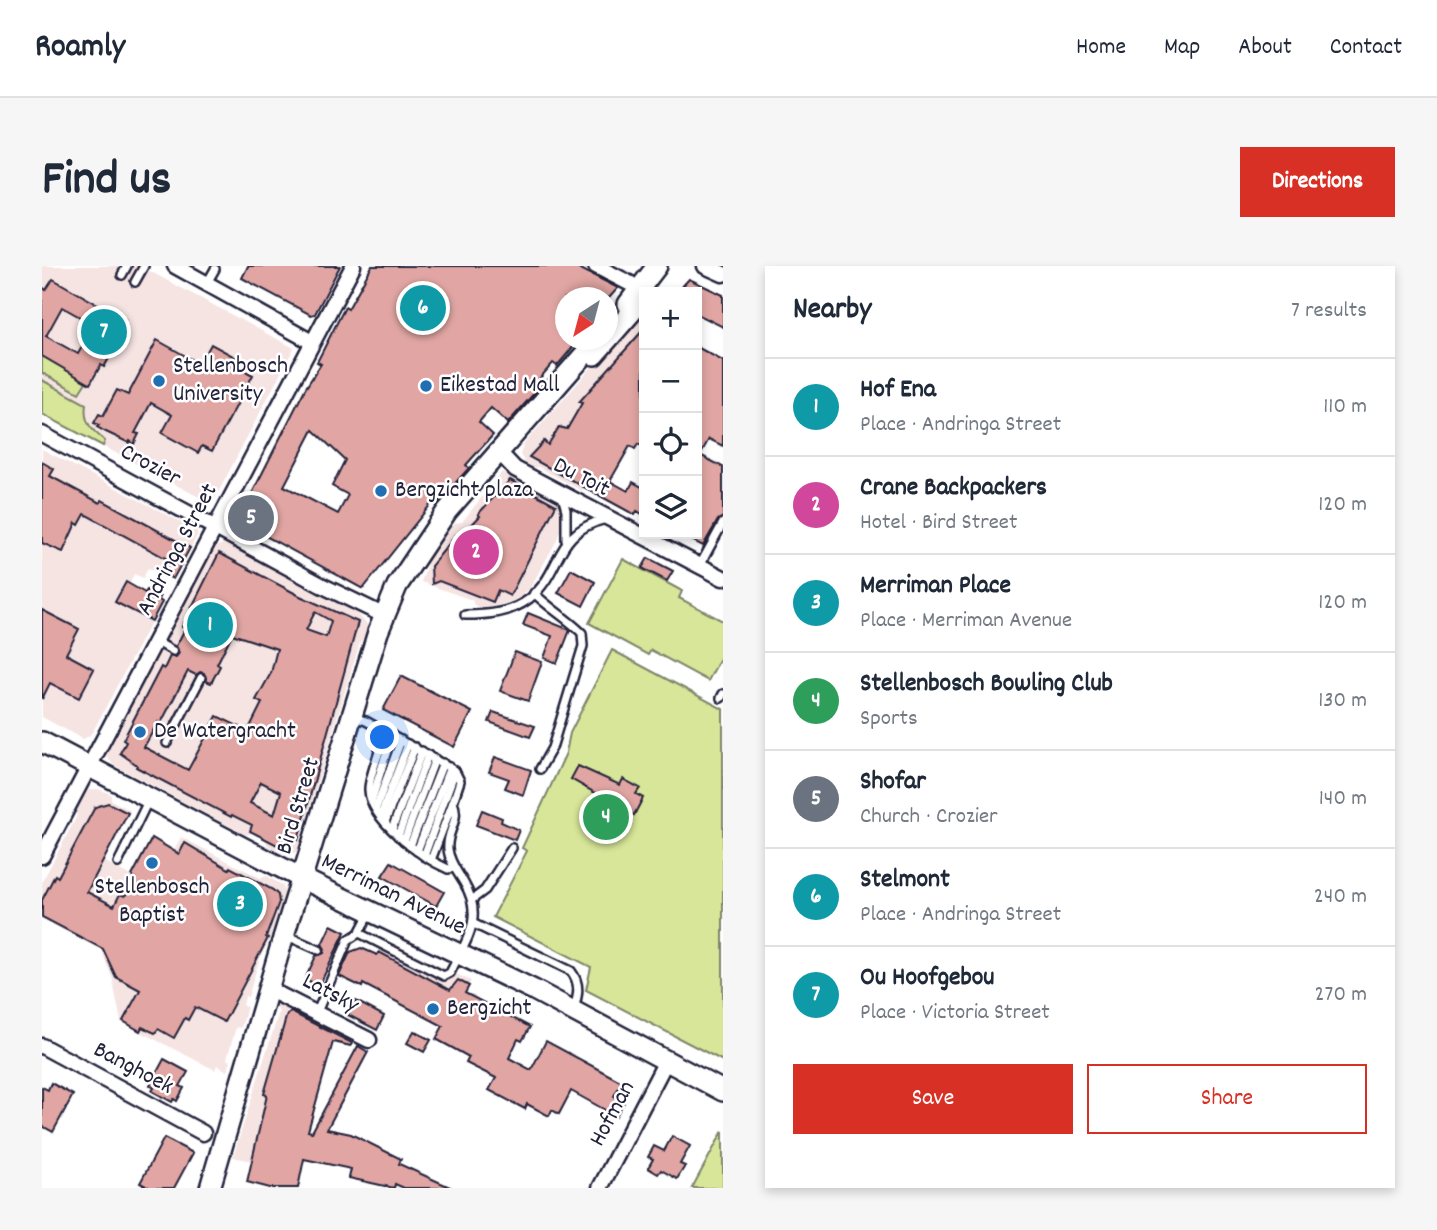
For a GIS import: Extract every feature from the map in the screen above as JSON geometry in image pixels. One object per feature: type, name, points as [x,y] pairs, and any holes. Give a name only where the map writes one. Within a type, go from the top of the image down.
[{"type":"street","points":[[175,266],[317,344]]},
{"type":"street","name":"Andringa Street","points":[[42,856],[48,831],[90,767],[155,641],[317,344],[353,266]]},
{"type":"street","points":[[596,266],[638,291]]},
{"type":"street","points":[[618,314],[657,266]]},
{"type":"street","points":[[653,287],[672,266]]},
{"type":"street","points":[[705,266],[723,274]]},
{"type":"street","name":"Bird Street","points":[[501,455],[638,291]]},
{"type":"street","name":"Bird Street","points":[[210,1188],[284,935],[352,717],[397,586],[436,531],[450,523],[501,455],[589,350]]},
{"type":"street","name":"Crozier","points":[[42,434],[385,616]]},
{"type":"street","name":"Du Toit","points":[[501,455],[515,468],[561,494],[723,578]]},
{"type":"street","name":"Merriman Avenue","points":[[42,742],[303,879],[574,1012],[723,1091]]},
{"type":"street","name":"Latsky","points":[[268,989],[369,1040]]},
{"type":"street","name":"Banghoek","points":[[42,1046],[203,1133]]},
{"type":"street","name":"Hofman","points":[[600,1188],[666,1061]]},
{"type":"lane","points":[[122,275],[127,266]]},
{"type":"lane","points":[[135,282],[144,266]]},
{"type":"lane","points":[[207,283],[215,269]]},
{"type":"lane","points":[[561,494],[566,510],[566,540]]},
{"type":"lane","points":[[465,615],[483,615],[506,610],[529,599],[544,582],[566,540],[584,527],[611,519]]},
{"type":"lane","points":[[700,565],[723,523]]},
{"type":"lane","points":[[534,593],[582,633],[583,646],[552,748],[540,769]]},
{"type":"lane","points":[[155,641],[173,650]]},
{"type":"lane","points":[[167,743],[201,678]]},
{"type":"lane","points":[[352,717],[389,733],[428,755],[460,781],[453,802],[414,848]]},
{"type":"lane","points":[[389,733],[372,799],[385,822],[414,848],[449,869],[455,868]]},
{"type":"lane","points":[[378,811],[428,755]]},
{"type":"lane","points":[[385,822],[428,755]]},
{"type":"lane","points":[[392,829],[428,755]]},
{"type":"lane","points":[[414,848],[428,755]]},
{"type":"lane","points":[[414,848],[428,755]]},
{"type":"lane","points":[[414,848],[428,755]]},
{"type":"lane","points":[[118,863],[150,799]]},
{"type":"lane","points":[[359,933],[444,976],[450,973],[474,924],[475,909],[473,899],[448,850],[457,812],[453,802]]},
{"type":"lane","points":[[473,899],[485,890],[512,848]]},
{"type":"lane","points":[[317,1012],[336,959],[348,940],[359,933],[370,912]]},
{"type":"lane","points":[[474,924],[572,971],[578,979],[574,1012]]},
{"type":"lane","points":[[284,935],[319,950]]},
{"type":"shaded area","name":"Stellenbosch University","points":[[42,266],[140,266],[294,348],[212,504],[42,414]]},
{"type":"shaded area","points":[[639,314],[639,335],[594,386],[630,403],[582,491],[538,467],[526,464],[520,455],[523,445],[607,350],[618,350],[618,337]]},
{"type":"shaded area","points":[[42,449],[196,530],[198,534],[173,581],[148,568],[143,578],[134,574],[130,583],[125,580],[114,602],[151,622],[93,731],[83,739],[42,717]]},
{"type":"shaded area","points":[[502,472],[558,499],[562,525],[556,542],[530,588],[519,598],[485,609],[474,605],[472,600],[421,582],[427,565],[424,561],[429,553],[455,523],[462,522]]},
{"type":"shaded area","points":[[224,543],[357,613],[367,624],[367,633],[360,642],[302,834],[305,840],[299,851],[291,854],[282,853],[267,845],[266,840],[252,833],[246,835],[114,765],[108,759],[106,751],[212,549]]},
{"type":"shaded area","points":[[98,789],[111,794],[111,800],[130,810],[104,861],[134,878],[125,896],[146,905],[181,837],[260,878],[267,876],[283,886],[286,899],[279,921],[260,958],[248,997],[245,996],[243,1006],[247,1007],[241,1028],[236,1027],[227,1059],[231,1062],[227,1071],[217,1065],[215,1070],[121,1022],[112,977],[101,950],[42,919],[42,882],[77,816],[75,809],[81,798],[89,790]]},
{"type":"shaded area","name":"Bergzicht","points":[[384,939],[471,981],[446,1028],[363,984]]},
{"type":"shaded area","points":[[278,1000],[296,1009],[287,1014],[264,1094],[272,1098],[266,1100],[252,1161],[233,1157],[279,1012],[276,1005]]},
{"type":"green space","points":[[42,356],[86,382],[79,393],[42,373]]},
{"type":"green space","points":[[42,380],[86,404],[87,421],[105,441],[103,446],[42,414]]},
{"type":"green space","points":[[623,559],[682,591],[679,598],[723,621],[723,653],[708,681],[651,650],[648,655],[589,623]]},
{"type":"green space","points":[[612,650],[723,709],[723,1061],[586,990],[591,967],[493,917],[527,851],[522,848],[566,753],[570,733]]},
{"type":"green space","points":[[723,1131],[723,1188],[692,1188]]},
{"type":"building","points":[[248,266],[340,266],[315,314],[311,315],[242,278]]},
{"type":"building","points":[[372,266],[575,266],[616,287],[555,287],[555,350],[571,350],[557,366],[553,363],[540,378],[544,382],[508,423],[491,408],[479,422],[493,435],[466,465],[469,468],[438,502],[435,499],[363,589],[238,521],[305,389],[321,364],[317,362],[345,307],[348,309]],"holes":[[[313,430],[345,460],[332,486],[348,495],[338,514],[284,486]]]},
{"type":"building","points":[[53,279],[125,320],[118,334],[122,336],[104,367],[101,365],[90,384],[42,356],[42,287],[46,290]],"holes":[[[62,307],[94,325],[78,354],[46,336]]]},
{"type":"building","points":[[689,279],[723,295],[723,327],[702,316],[702,287],[682,287]]},
{"type":"building","points":[[639,335],[639,444],[635,449],[630,446],[610,481],[628,491],[633,482],[639,485],[639,512],[635,515],[529,457],[544,441],[548,445],[559,427],[567,429],[582,403],[579,402]]},
{"type":"building","points":[[157,340],[200,364],[211,344],[246,363],[243,370],[253,375],[212,451],[202,446],[198,453],[162,433],[172,415],[151,403],[135,433],[139,434],[134,444],[106,432],[94,423],[99,414],[103,416],[117,390],[128,395]]},
{"type":"building","points":[[702,350],[723,361],[723,446],[709,439],[702,451]]},
{"type":"building","points":[[702,456],[723,467],[723,517],[718,520],[703,546],[690,539],[702,539]]},
{"type":"building","points":[[42,462],[54,469],[50,476],[100,503],[102,500],[190,548],[173,579],[161,573],[169,560],[85,514],[79,525],[76,523],[63,552],[42,543]]},
{"type":"building","points":[[510,480],[556,505],[510,596],[498,590],[493,602],[439,581],[432,584],[431,566],[456,535],[461,536]]},
{"type":"building","points":[[219,553],[300,596],[358,622],[298,840],[281,847],[250,831],[252,825],[232,815],[231,817],[136,767],[137,765],[120,753],[126,742],[123,740],[161,667],[164,669],[170,656],[176,657],[179,653],[176,646],[185,629],[182,627]],"holes":[[[315,612],[331,621],[326,637],[306,630]],[[232,634],[277,649],[271,673],[256,700],[262,703],[248,731],[217,716],[188,770],[144,747],[158,722],[161,723],[188,671],[196,675],[204,673],[206,681],[211,683],[220,666],[217,664]],[[261,782],[281,792],[274,815],[250,803]]]},
{"type":"building","points":[[648,558],[673,571],[667,581],[642,568]]},
{"type":"building","points":[[571,569],[595,582],[583,606],[558,593]]},
{"type":"building","points":[[126,582],[145,593],[147,590],[160,597],[162,602],[152,621],[115,602]]},
{"type":"building","points":[[42,610],[79,629],[66,654],[94,669],[79,698],[50,683],[42,699]]},
{"type":"building","points":[[528,613],[570,630],[557,663],[544,658],[552,636],[523,625]]},
{"type":"building","points":[[515,652],[542,662],[528,701],[500,691]]},
{"type":"building","points":[[401,676],[472,712],[454,747],[383,710]]},
{"type":"building","points":[[493,712],[535,726],[530,737],[489,722]]},
{"type":"building","points":[[495,757],[531,770],[523,795],[505,788],[509,779],[489,772]]},
{"type":"building","points":[[578,766],[620,785],[623,779],[640,788],[636,794],[643,798],[634,815],[571,779]]},
{"type":"building","points":[[108,803],[128,813],[87,892],[114,906],[120,894],[125,896],[152,838],[179,854],[185,843],[278,895],[279,902],[266,937],[268,938],[224,1022],[195,1007],[188,1020],[185,1018],[174,1038],[158,1029],[155,1033],[142,1027],[140,1031],[123,1021],[140,990],[116,977],[103,949],[42,917],[42,900],[55,875],[58,877],[95,807]]},
{"type":"building","points":[[482,810],[502,818],[501,822],[519,830],[515,840],[476,825]]},
{"type":"building","points":[[391,862],[444,892],[436,906],[382,876]]},
{"type":"building","points":[[331,925],[345,932],[319,986],[305,979],[316,956],[324,953],[322,944]]},
{"type":"building","points":[[361,948],[377,955],[379,952],[450,990],[458,980],[469,986],[465,993],[530,1027],[522,1041],[518,1039],[509,1058],[531,1070],[546,1041],[622,1082],[614,1096],[624,1102],[616,1116],[571,1091],[559,1114],[552,1110],[549,1116],[527,1104],[525,1109],[489,1090],[496,1078],[466,1063],[469,1057],[436,1039],[443,1026],[363,984],[362,987],[339,976],[350,952]]},
{"type":"building","points":[[356,1001],[384,1016],[377,1030],[348,1015]]},
{"type":"building","points":[[291,1012],[352,1043],[351,1046],[333,1042],[308,1131],[312,1132],[358,1046],[368,1052],[327,1129],[351,1134],[401,1159],[399,1164],[452,1188],[404,1188],[395,1184],[394,1188],[349,1178],[351,1169],[304,1159],[298,1188],[270,1188],[247,1182],[267,1095],[264,1094],[287,1014]]},
{"type":"building","points":[[414,1031],[431,1040],[424,1052],[407,1043]]},
{"type":"building","points":[[164,1059],[188,1072],[180,1086],[184,1088],[177,1101],[174,1099],[172,1102],[152,1091],[154,1088],[150,1085]]},
{"type":"building","points":[[51,1083],[73,1095],[53,1132],[42,1126],[42,1087],[48,1090]]},
{"type":"building","points":[[672,1136],[690,1146],[680,1164],[685,1166],[677,1179],[661,1170],[658,1174],[648,1168],[653,1159],[648,1157],[654,1146],[664,1151]]},
{"type":"building","points":[[164,1138],[193,1153],[174,1188],[150,1188],[140,1183]]},
{"type":"place","name":"Stelmont","points":[[423,308]]},
{"type":"place","name":"Ou Hoofgebou","points":[[104,332]]},
{"type":"place","name":"Stellenbosch University","points":[[159,381]]},
{"type":"place","name":"Eikestad Mall","points":[[426,386]]},
{"type":"place","name":"Bergzicht plaza","points":[[381,491]]},
{"type":"place","name":"Shofar","points":[[251,518]]},
{"type":"place","name":"Crane Backpackers","points":[[476,552]]},
{"type":"place","name":"Hof Ena","points":[[210,625]]},
{"type":"place","name":"De Watergracht","points":[[140,732]]},
{"type":"place","name":"Stellenbosch Bowling Club","points":[[606,817]]},
{"type":"place","name":"Stellenbosch Baptist","points":[[152,863]]},
{"type":"place","name":"Merriman Place","points":[[240,904]]},
{"type":"place","name":"Bergzicht","points":[[433,1009]]}]
